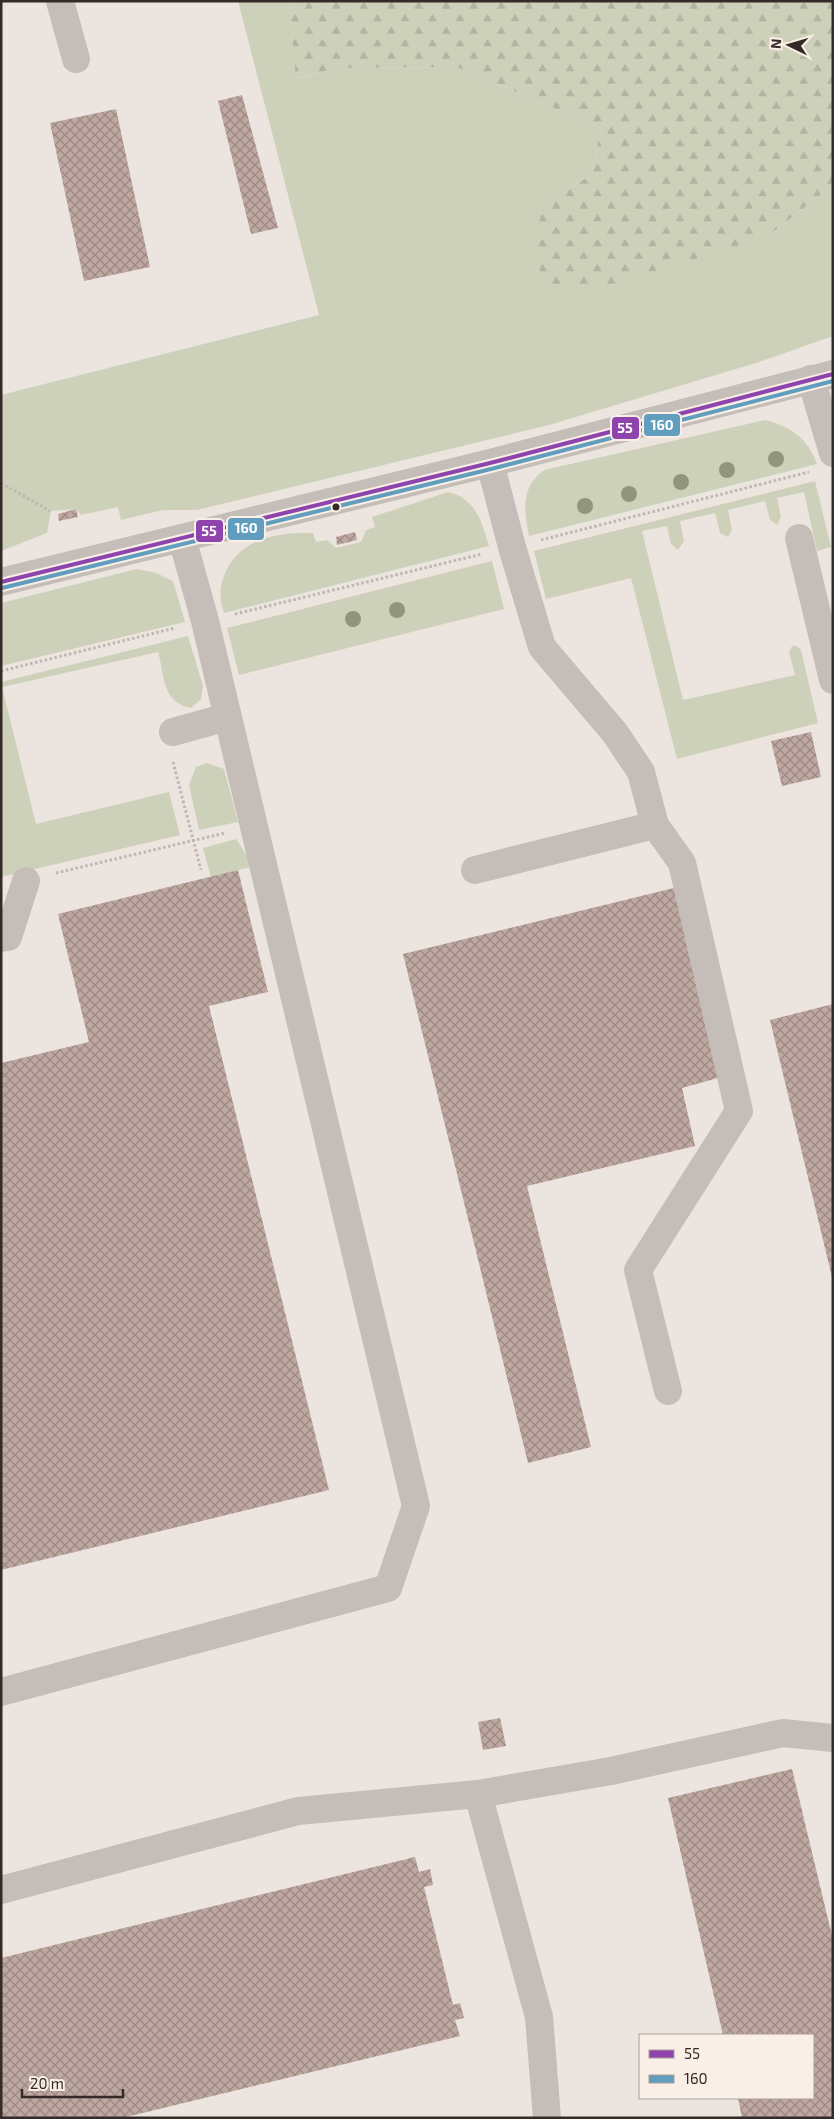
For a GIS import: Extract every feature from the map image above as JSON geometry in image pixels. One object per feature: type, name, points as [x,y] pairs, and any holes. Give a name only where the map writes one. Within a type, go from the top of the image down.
[{"type":"street","points":[[60,1],[76,59]]},
{"type":"street","points":[[1,582],[490,462],[822,376],[823,462]]},
{"type":"street","points":[[490,462],[512,547],[542,647],[615,733],[641,772],[655,825],[682,863],[739,1111],[638,1270],[668,1391]]},
{"type":"street","points":[[1,1692],[388,1588],[416,1506],[204,621],[182,538]]},
{"type":"street","points":[[799,538],[823,595],[833,680]]},
{"type":"street","points":[[172,743],[227,718]]},
{"type":"street","points":[[475,870],[655,825]]},
{"type":"street","points":[[1,938],[8,937],[26,881]]},
{"type":"street","points":[[1,1890],[298,1811],[478,1794],[611,1771],[783,1733],[833,1738]]},
{"type":"street","points":[[478,1794],[539,2017],[547,2118]]},
{"type":"path","points":[[1,671],[512,547],[823,462]]},
{"type":"path","points":[[1,483],[50,511]]},
{"type":"path","points":[[172,743],[201,870]]},
{"type":"path","points":[[26,881],[252,826]]},
{"type":"green space","points":[[238,1],[298,1],[290,10],[297,78],[342,68],[457,67],[601,128],[591,175],[541,207],[768,236],[833,185],[833,336],[756,363],[549,425],[197,510],[163,510],[121,520],[118,507],[81,515],[76,509],[51,511],[47,533],[1,551],[1,395],[319,315]]},
{"type":"green space","points":[[298,1],[833,1],[833,185],[768,236],[611,286],[549,288],[536,262],[541,207],[591,175],[601,128],[457,67],[342,68],[296,78],[290,10]]},
{"type":"green space","points":[[765,420],[791,430],[803,440],[817,464],[529,536],[525,508],[527,492],[536,477],[544,470]]},
{"type":"green space","points":[[815,481],[831,547],[817,551],[804,492],[777,498],[781,517],[777,525],[770,520],[765,501],[728,510],[732,530],[728,537],[720,533],[715,513],[680,521],[684,541],[678,550],[671,544],[667,526],[642,531],[683,700],[795,675],[789,652],[792,646],[797,646],[801,650],[818,723],[677,759],[631,578],[546,599],[534,551]]},
{"type":"green space","points":[[448,492],[458,495],[471,506],[480,520],[489,546],[224,613],[220,592],[226,571],[233,560],[252,544],[275,536],[300,533],[313,533],[316,542],[327,540],[336,548],[361,542],[366,530],[375,527],[372,517]]},
{"type":"green space","points":[[492,561],[504,609],[239,675],[227,628]]},
{"type":"green space","points":[[137,569],[156,573],[173,581],[185,622],[1,666],[1,603]]},
{"type":"green space","points":[[188,636],[203,686],[201,699],[191,708],[181,705],[169,694],[158,652],[2,687],[36,824],[169,792],[180,835],[1,877],[1,682]]},
{"type":"green space","points":[[207,763],[224,769],[238,822],[199,830],[189,785],[196,767]]},
{"type":"green space","points":[[236,839],[254,866],[211,877],[203,848]]},
{"type":"building","points":[[242,95],[278,228],[251,234],[218,101]]},
{"type":"building","points":[[116,109],[150,267],[84,281],[50,123]]},
{"type":"building","points":[[76,509],[78,517],[59,521],[58,514]]},
{"type":"building","points":[[355,532],[357,540],[337,545],[336,537]]},
{"type":"building","points":[[811,732],[821,777],[782,786],[771,741]]},
{"type":"building","points":[[238,870],[268,992],[209,1006],[329,1490],[1,1570],[1,1063],[89,1042],[58,914]]},
{"type":"building","points":[[674,888],[718,1078],[682,1088],[695,1146],[527,1186],[591,1447],[528,1463],[403,954]]},
{"type":"building","points":[[833,1004],[833,1277],[832,1277],[770,1020]]},
{"type":"building","points":[[500,1718],[506,1746],[483,1750],[478,1722]]},
{"type":"building","points":[[792,1769],[833,1940],[833,2118],[742,2118],[738,2099],[814,2099],[814,2034],[723,2034],[668,1798]]},
{"type":"building","points":[[415,1857],[419,1872],[430,1869],[433,1885],[424,1887],[453,2005],[460,2003],[464,2018],[455,2020],[460,2036],[122,2118],[1,2118],[1,1958]]},
{"type":"transit line","name":"55","points":[[1,582],[490,463],[833,374]]},
{"type":"transit line","name":"160","points":[[2,588],[491,469],[833,381]]}]
